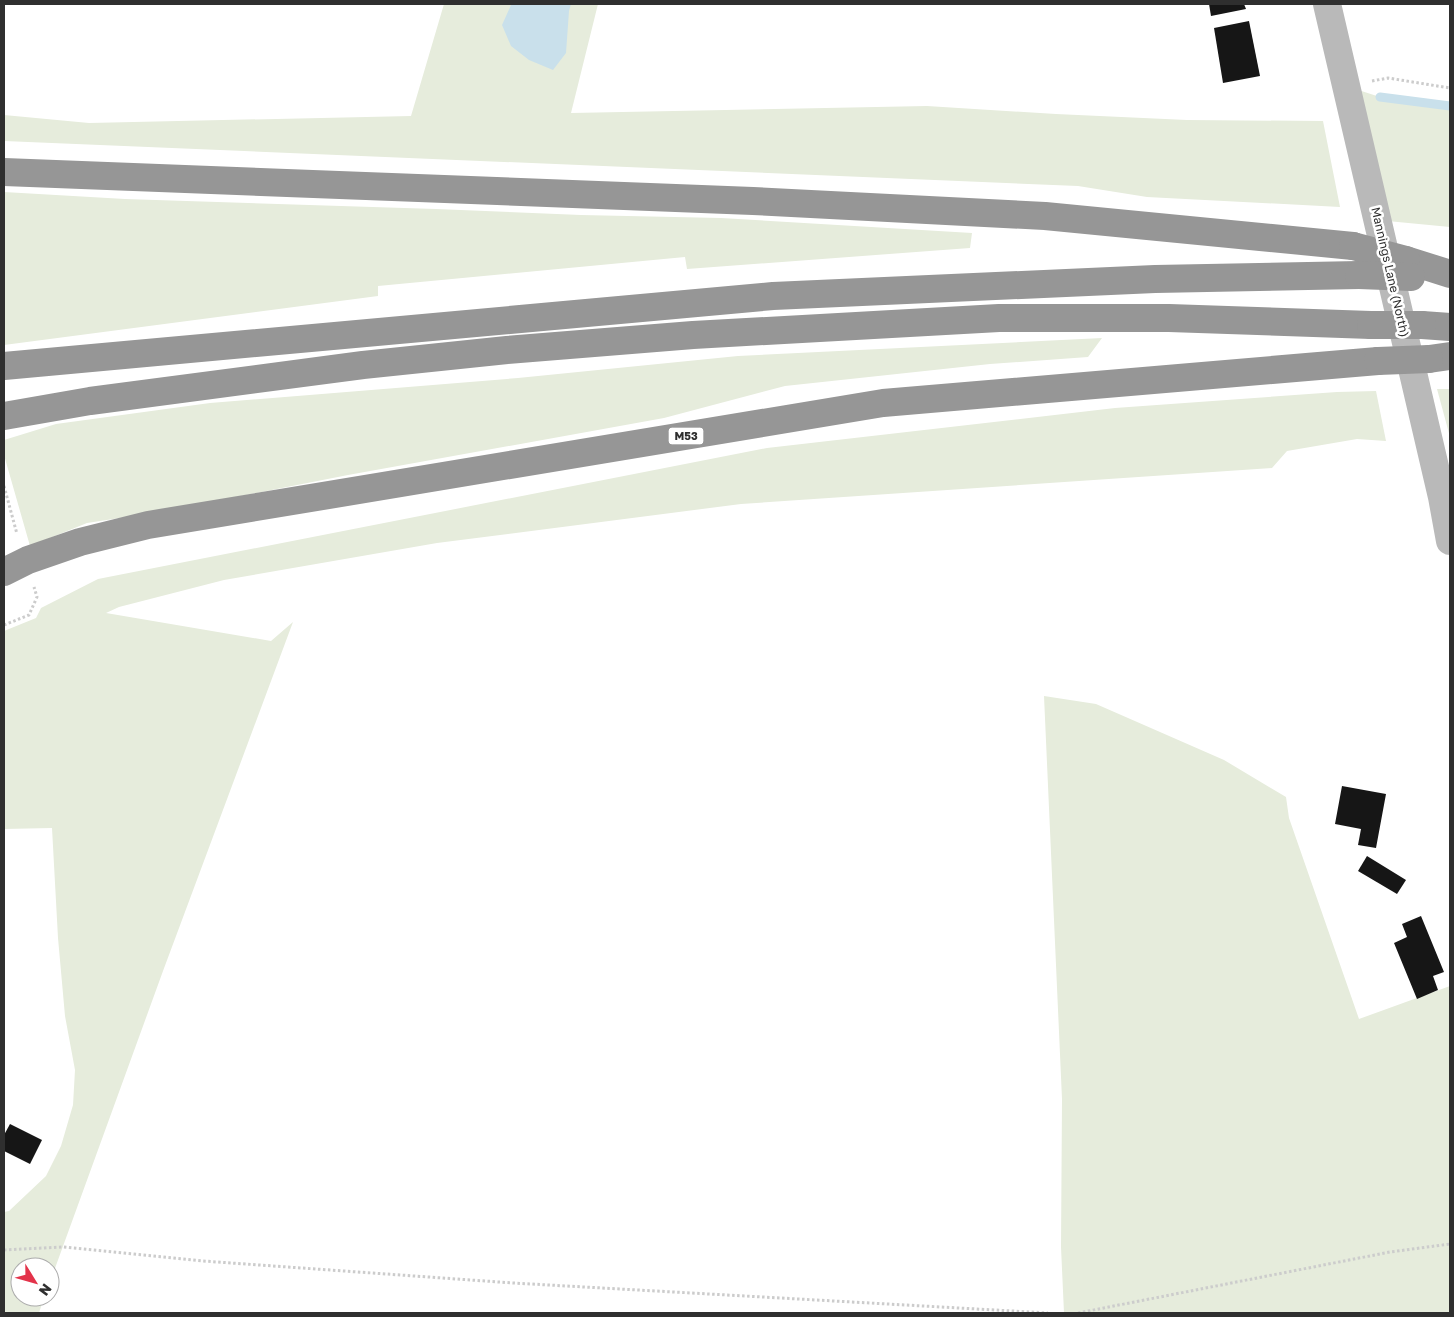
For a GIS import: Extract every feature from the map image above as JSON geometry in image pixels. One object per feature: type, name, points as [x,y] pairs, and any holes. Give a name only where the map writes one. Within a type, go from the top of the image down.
[{"type":"highway","points":[[4,172],[753,201],[1045,216],[1353,246],[1409,268],[1450,278]]},
{"type":"highway","points":[[4,366],[773,296],[1156,279],[1359,275],[1409,268],[1450,274]]},
{"type":"highway","points":[[6,416],[90,401],[363,365],[507,350],[693,335],[999,318],[1170,318],[1450,327]]},
{"type":"highway","name":"M53","points":[[4,572],[28,560],[80,542],[148,526],[883,403],[1440,358]]},
{"type":"street","name":"Mannings Lane (North)","points":[[1327,4],[1440,488],[1450,541]]},
{"type":"path","points":[[1346,86],[1388,78],[1450,88]]},
{"type":"path","points":[[4,486],[20,543]]},
{"type":"path","points":[[4,625],[29,615],[37,597]]},
{"type":"path","points":[[1078,1313],[1390,1252],[1450,1244]]},
{"type":"path","points":[[4,1250],[63,1248],[203,1261],[504,1282],[1048,1313]]},
{"type":"green space","points":[[444,4],[598,4],[571,113],[927,106],[1187,120],[1323,121],[1340,207],[1147,197],[1078,186],[4,141],[4,115],[89,123],[411,116]]},
{"type":"green space","points":[[1346,86],[1380,97],[1450,106],[1450,227],[1377,220]]},
{"type":"green space","points":[[4,192],[125,199],[721,218],[972,233],[970,248],[687,269],[685,257],[378,286],[378,296],[4,345]]},
{"type":"green space","points":[[1102,338],[1088,357],[990,364],[785,386],[664,418],[348,475],[159,512],[87,523],[30,546],[4,455],[4,440],[56,424],[210,403],[518,378],[738,356]]},
{"type":"green space","points":[[1437,389],[1450,389],[1450,437]]},
{"type":"green space","points":[[1376,391],[1386,441],[1357,439],[1287,451],[1272,468],[741,504],[437,543],[224,580],[119,607],[106,613],[271,641],[293,622],[59,1257],[10,1257],[10,1307],[41,1307],[39,1313],[4,1313],[4,1212],[9,1211],[46,1176],[61,1146],[73,1105],[75,1070],[65,1016],[58,938],[52,828],[4,829],[4,631],[36,618],[41,608],[98,579],[767,448],[1115,408],[1337,392]]},
{"type":"green space","points":[[1044,696],[1096,704],[1224,760],[1286,797],[1289,818],[1359,1019],[1450,986],[1450,1313],[1064,1313],[1061,1247],[1062,1099]]},
{"type":"water","points":[[571,4],[566,53],[553,70],[529,60],[511,46],[502,25],[511,5]]},
{"type":"building","points":[[1209,4],[1244,4],[1246,9],[1211,16]]},
{"type":"building","points":[[1249,21],[1260,76],[1223,83],[1214,28]]},
{"type":"building","points":[[1342,786],[1386,794],[1376,848],[1358,845],[1361,829],[1335,824]]},
{"type":"building","points":[[1367,856],[1406,880],[1397,894],[1358,871]]},
{"type":"building","points":[[1421,916],[1444,972],[1433,976],[1438,990],[1417,999],[1394,943],[1407,937],[1402,924]]},
{"type":"building","points":[[10,1124],[42,1140],[30,1164],[4,1151],[4,1135]]},
{"type":"waterway","points":[[1380,97],[1450,106]]}]
